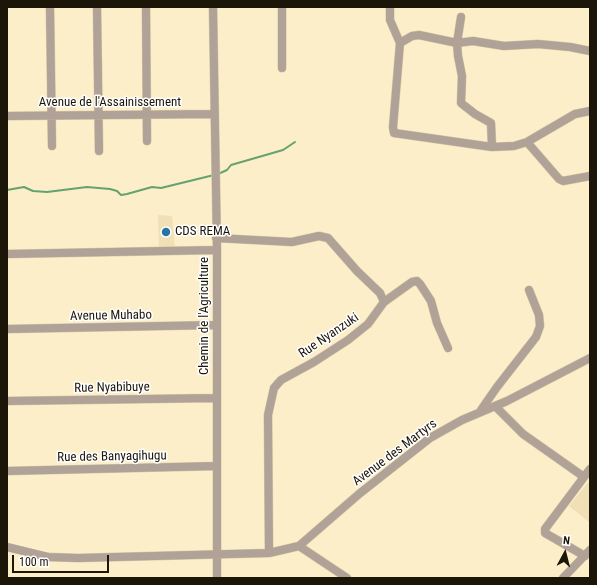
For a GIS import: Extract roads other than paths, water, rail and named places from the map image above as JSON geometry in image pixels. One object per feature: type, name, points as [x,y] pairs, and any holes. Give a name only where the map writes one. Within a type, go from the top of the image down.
[{"type":"street","points":[[50,7],[52,146]]},
{"type":"street","points":[[97,7],[99,151]]},
{"type":"street","points":[[146,7],[147,141]]},
{"type":"street","name":"Chemin de l'Agriculture","points":[[213,7],[217,250],[217,578]]},
{"type":"street","points":[[282,7],[282,68]]},
{"type":"street","points":[[390,7],[390,20],[400,43],[393,127],[394,133],[492,147],[514,146],[527,142],[575,114],[590,111]]},
{"type":"street","points":[[461,17],[457,43],[462,76],[461,103],[470,111],[491,123],[492,147]]},
{"type":"street","points":[[400,43],[412,36],[420,35],[457,43],[473,41],[504,46],[538,44],[570,47],[590,51]]},
{"type":"street","name":"Avenue de l'Assainissement","points":[[7,116],[51,114],[214,114]]},
{"type":"street","points":[[527,142],[559,179],[563,181],[590,176]]},
{"type":"street","points":[[216,238],[292,242],[320,236],[328,238],[357,271],[380,293],[384,302]]},
{"type":"street","points":[[7,254],[217,250]]},
{"type":"street","name":"Rue Nyanzuki","points":[[269,553],[268,415],[274,388],[281,380],[314,362],[348,340],[368,324],[384,302],[412,282],[416,281],[420,284],[431,300],[437,323],[448,348]]},
{"type":"street","points":[[482,410],[496,387],[536,337],[540,326],[539,315],[529,290]]},
{"type":"street","name":"Avenue Muhabo","points":[[7,329],[216,325]]},
{"type":"street","name":"Avenue des Martyrs","points":[[7,548],[48,557],[62,557],[269,553],[299,546],[359,494],[430,438],[482,410],[496,406],[590,358]]},
{"type":"street","name":"Rue Nyabibuye","points":[[7,401],[216,398]]},
{"type":"street","points":[[496,406],[523,434],[584,477]]},
{"type":"street","name":"Rue des Banyagihugu","points":[[7,471],[217,466]]},
{"type":"street","points":[[563,578],[587,553],[545,533],[545,529],[590,469]]},
{"type":"street","points":[[299,546],[347,578]]},
{"type":"waterway","points":[[218,174],[227,170],[231,165],[283,150],[295,142]]},
{"type":"waterway","points":[[7,190],[24,187],[33,191],[47,192],[87,187],[110,189],[117,191],[121,195],[152,187],[161,188],[214,175]]},
{"type":"place","name":"CDS REMA","points":[[166,232]]}]
